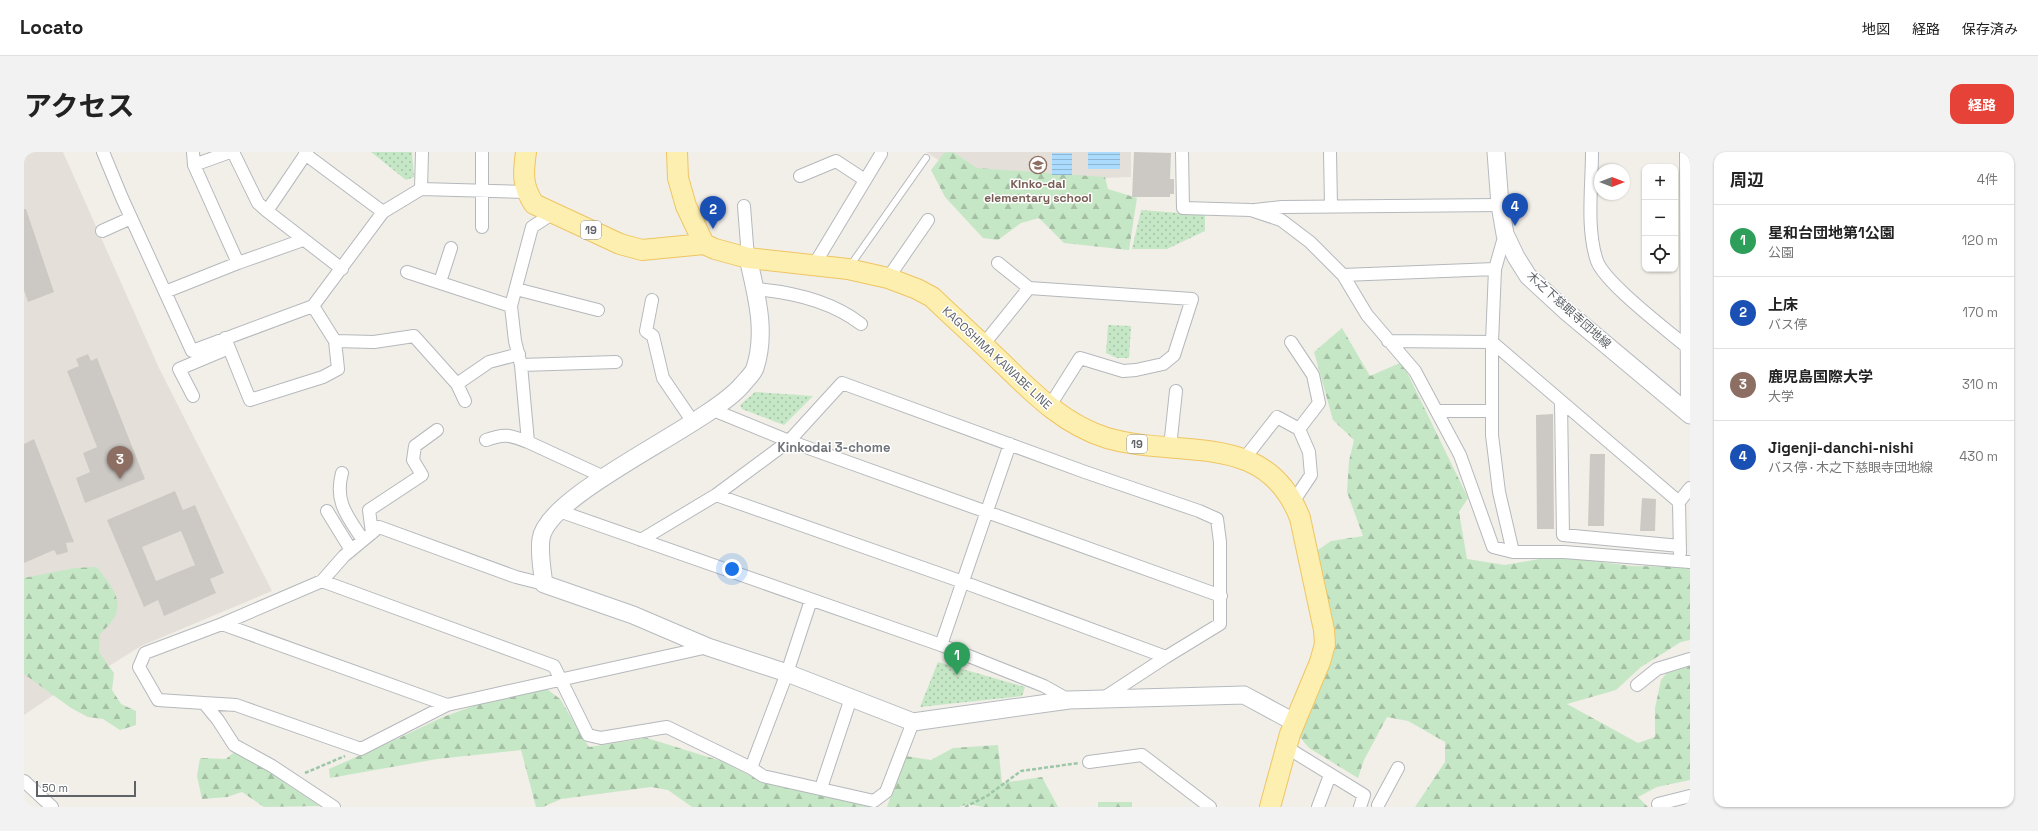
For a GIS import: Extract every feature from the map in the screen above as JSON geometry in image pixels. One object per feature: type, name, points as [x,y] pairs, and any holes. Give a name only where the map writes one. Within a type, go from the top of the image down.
[{"type":"main road","points":[[526,152],[523,170],[526,192]]},
{"type":"main road","points":[[677,152],[678,178],[686,206],[704,244]]},
{"type":"main road","name":"KAGOSHIMA KAWABE LINE","points":[[526,192],[534,204],[552,214],[620,244],[642,250],[704,244],[715,249],[748,258],[848,268],[888,278],[917,289],[932,297],[1049,407],[1077,426],[1107,438],[1128,443],[1219,452],[1244,459],[1264,469],[1276,478],[1293,502],[1304,531],[1325,637],[1320,662],[1294,722],[1270,807]]},
{"type":"street","points":[[103,152],[131,218],[192,350],[227,343]]},
{"type":"street","points":[[193,152],[194,165],[238,263]]},
{"type":"street","points":[[194,165],[232,152],[258,203],[303,240],[342,269]]},
{"type":"street","points":[[421,189],[422,152]]},
{"type":"street","points":[[482,152],[482,227]]},
{"type":"street","points":[[1182,152],[1183,208],[1251,210],[1282,207],[1331,206],[1500,205]]},
{"type":"street","points":[[1330,152],[1331,206]]},
{"type":"street","name":"木之下慈眼寺団地線","points":[[1496,152],[1500,205],[1505,234],[1516,257],[1528,276],[1567,312],[1689,413]]},
{"type":"street","points":[[1592,152],[1591,235],[1598,262],[1614,284],[1688,344]]},
{"type":"street","points":[[1686,152],[1688,206],[1689,413]]},
{"type":"street","points":[[267,211],[306,153],[383,212]]},
{"type":"street","points":[[814,265],[880,154]]},
{"type":"street","points":[[800,176],[836,160],[865,180]]},
{"type":"street","points":[[193,396],[179,368],[227,343],[313,306],[383,212],[421,189],[526,192]]},
{"type":"street","points":[[544,584],[541,538],[547,523],[559,511],[604,477],[713,410],[734,395],[755,370],[761,345],[759,308],[748,258],[744,206]]},
{"type":"street","points":[[1251,210],[1282,220],[1310,242],[1343,275],[1366,315],[1415,371],[1460,455],[1493,547],[1512,552],[1564,552],[1685,562],[1680,546],[1679,502],[1690,488]]},
{"type":"street","points":[[528,442],[520,360],[515,341],[512,306],[532,227],[552,214]]},
{"type":"street","points":[[102,231],[131,218]]},
{"type":"street","points":[[888,278],[928,220]]},
{"type":"street","points":[[1505,234],[1495,270],[1492,342],[1492,435],[1499,492],[1512,552]]},
{"type":"street","points":[[165,292],[238,263],[303,240]]},
{"type":"street","points":[[440,282],[451,248]]},
{"type":"street","points":[[998,263],[1029,288],[1192,299],[1174,355],[1163,364],[1136,370],[1123,371],[1080,358],[1049,407]]},
{"type":"street","points":[[1343,275],[1495,270]]},
{"type":"street","points":[[407,272],[512,306]]},
{"type":"street","points":[[983,345],[1029,288]]},
{"type":"street","points":[[516,289],[598,310]]},
{"type":"street","points":[[755,289],[778,291],[836,307],[861,324]]},
{"type":"street","points":[[652,300],[646,331],[653,336],[662,378],[693,422]]},
{"type":"street","points":[[227,343],[250,400],[323,378],[338,368],[335,341],[313,306]]},
{"type":"street","points":[[335,341],[374,342],[414,336],[457,384],[465,401]]},
{"type":"street","points":[[1388,341],[1492,342],[1679,502]]},
{"type":"street","points":[[1291,342],[1313,375],[1319,402],[1299,429]]},
{"type":"street","points":[[457,384],[489,362],[520,360],[616,362]]},
{"type":"street","points":[[641,540],[716,495],[789,441],[842,383],[1199,510],[1217,519],[1220,542],[1220,624],[1102,699]]},
{"type":"street","points":[[1170,448],[1176,391]]},
{"type":"street","points":[[1562,402],[1563,535],[1680,546]]},
{"type":"street","points":[[713,410],[789,441],[1220,596]]},
{"type":"street","points":[[1437,411],[1492,411]]},
{"type":"street","points":[[1244,459],[1277,417],[1299,429],[1309,452],[1311,475],[1293,502]]},
{"type":"street","points":[[367,536],[369,510],[422,475],[413,460],[415,446],[438,430]]},
{"type":"street","points":[[486,440],[501,434],[512,436],[604,477]]},
{"type":"street","points":[[941,645],[988,512],[1010,444]]},
{"type":"street","points":[[342,473],[338,486],[339,498],[344,510],[367,536]]},
{"type":"street","points":[[716,495],[963,582],[1166,657]]},
{"type":"street","points":[[327,511],[351,550]]},
{"type":"street","points":[[559,511],[941,645],[1044,686],[1069,700]]},
{"type":"street","points":[[708,647],[563,681],[447,705],[362,749],[236,705],[158,700],[139,668],[145,653],[222,624],[322,582],[351,550],[379,527],[516,577],[544,584],[633,615],[708,647],[787,673],[913,722],[1069,700],[1244,695],[1294,722]]},
{"type":"street","points":[[322,582],[554,666],[563,681],[588,735],[601,738],[667,728],[751,768],[763,776],[874,801],[886,792],[913,722]]},
{"type":"street","points":[[751,768],[787,673],[810,600]]},
{"type":"street","points":[[222,624],[447,705]]},
{"type":"street","points":[[1637,685],[1657,669],[1690,659]]},
{"type":"street","points":[[821,788],[852,698]]},
{"type":"street","points":[[204,703],[218,720],[234,745],[292,779],[334,807]]},
{"type":"street","points":[[1286,747],[1380,806],[1398,768]]},
{"type":"street","points":[[1089,762],[1142,755],[1210,807]]},
{"type":"street","points":[[1318,807],[1330,775]]},
{"type":"street","points":[[24,782],[52,807]]},
{"type":"street","points":[[1360,807],[1364,795]]},
{"type":"street","points":[[1658,804],[1690,796]]},
{"type":"lane","points":[[848,268],[926,158]]},
{"type":"path","points":[[292,779],[362,749]]},
{"type":"path","points":[[965,807],[987,796],[1021,772],[1089,762]]},
{"type":"shaded area","points":[[24,152],[63,152],[159,368],[272,591],[141,646],[77,686],[52,696],[24,715]]},
{"type":"shaded area","name":"Kinko-dai elementary school","points":[[926,152],[1131,152],[1131,177],[1048,180],[981,188]]},
{"type":"green space","points":[[371,152],[412,152],[414,177],[406,180]]},
{"type":"green space","points":[[953,152],[977,168],[1105,177],[1108,189],[1137,198],[1129,250],[1064,243],[1039,218],[1021,223],[998,240],[983,238],[945,197],[931,170],[944,153]]},
{"type":"green space","points":[[1141,210],[1205,215],[1205,231],[1167,249],[1132,249]]},
{"type":"green space","points":[[1108,325],[1131,326],[1129,358],[1117,358],[1106,353]]},
{"type":"green space","points":[[1342,328],[1370,376],[1402,362],[1468,498],[1459,512],[1467,559],[1505,565],[1556,556],[1631,566],[1690,567],[1690,640],[1681,642],[1641,667],[1616,690],[1567,704],[1638,743],[1655,737],[1655,708],[1661,680],[1676,662],[1690,661],[1690,780],[1657,787],[1638,797],[1648,807],[1415,807],[1445,762],[1445,742],[1408,721],[1387,717],[1364,760],[1358,778],[1309,748],[1299,736],[1306,713],[1328,671],[1330,609],[1315,552],[1331,541],[1363,536],[1347,492],[1349,461],[1354,440],[1333,420],[1314,352]]},
{"type":"green space","points":[[755,392],[813,396],[784,425],[742,409],[740,405]]},
{"type":"green space","points":[[97,567],[115,593],[118,608],[115,616],[100,634],[99,652],[114,673],[112,690],[121,704],[136,711],[136,725],[120,730],[103,719],[88,717],[71,708],[24,674],[24,578],[74,568]]},
{"type":"green space","points":[[938,662],[1025,687],[1022,696],[920,707]]},
{"type":"green space","points":[[543,686],[560,699],[589,747],[647,738],[721,761],[763,782],[870,807],[692,807],[668,790],[651,787],[561,799],[543,807],[536,807],[521,750],[437,759],[330,778],[329,769],[443,717],[504,695]]},
{"type":"green space","points":[[998,745],[1002,783],[1042,777],[1058,807],[983,807],[968,804],[959,807],[887,807],[905,756],[931,760],[953,748]]},
{"type":"green space","points":[[240,747],[288,785],[320,806],[264,807],[242,792],[227,797],[202,799],[197,776],[200,758],[226,759]]},
{"type":"green space","points":[[1098,802],[1132,802],[1132,807],[1098,807]]},
{"type":"water","points":[[1088,152],[1120,152],[1120,169],[1088,169]]},
{"type":"water","points":[[1052,153],[1072,153],[1072,175],[1052,175]]},
{"type":"building","points":[[1134,152],[1171,153],[1170,179],[1174,179],[1174,194],[1170,194],[1170,197],[1132,197]]},
{"type":"building","points":[[24,209],[26,209],[54,292],[28,302],[24,290]]},
{"type":"building","points":[[88,354],[91,361],[97,358],[145,479],[85,503],[76,478],[90,472],[83,453],[97,447],[67,371],[79,366],[76,359]]},
{"type":"building","points":[[1553,414],[1554,529],[1537,529],[1536,415]]},
{"type":"building","points":[[34,439],[74,542],[66,543],[68,552],[57,555],[54,550],[24,563],[24,444]]},
{"type":"building","points":[[1590,454],[1605,454],[1604,526],[1588,526]]},
{"type":"building","points":[[175,491],[183,510],[195,505],[224,573],[210,579],[216,593],[164,616],[158,600],[144,607],[107,520]],"holes":[[[181,531],[195,565],[156,581],[142,547]]]},
{"type":"building","points":[[1642,498],[1656,499],[1655,531],[1640,531]]},
{"type":"place","name":"Kinko-dai elementary school","points":[[1038,165]]},
{"type":"place","name":"Jigenji-danchi-nishi","points":[[1515,226]]},
{"type":"place","name":"上床","points":[[713,229]]},
{"type":"place","name":"鹿児島国際大学","points":[[120,479]]},
{"type":"place","name":"星和台団地第1公園","points":[[957,675]]},
{"type":"district","name":"Kinkodai 3-chome","points":[[834,447]]}]
